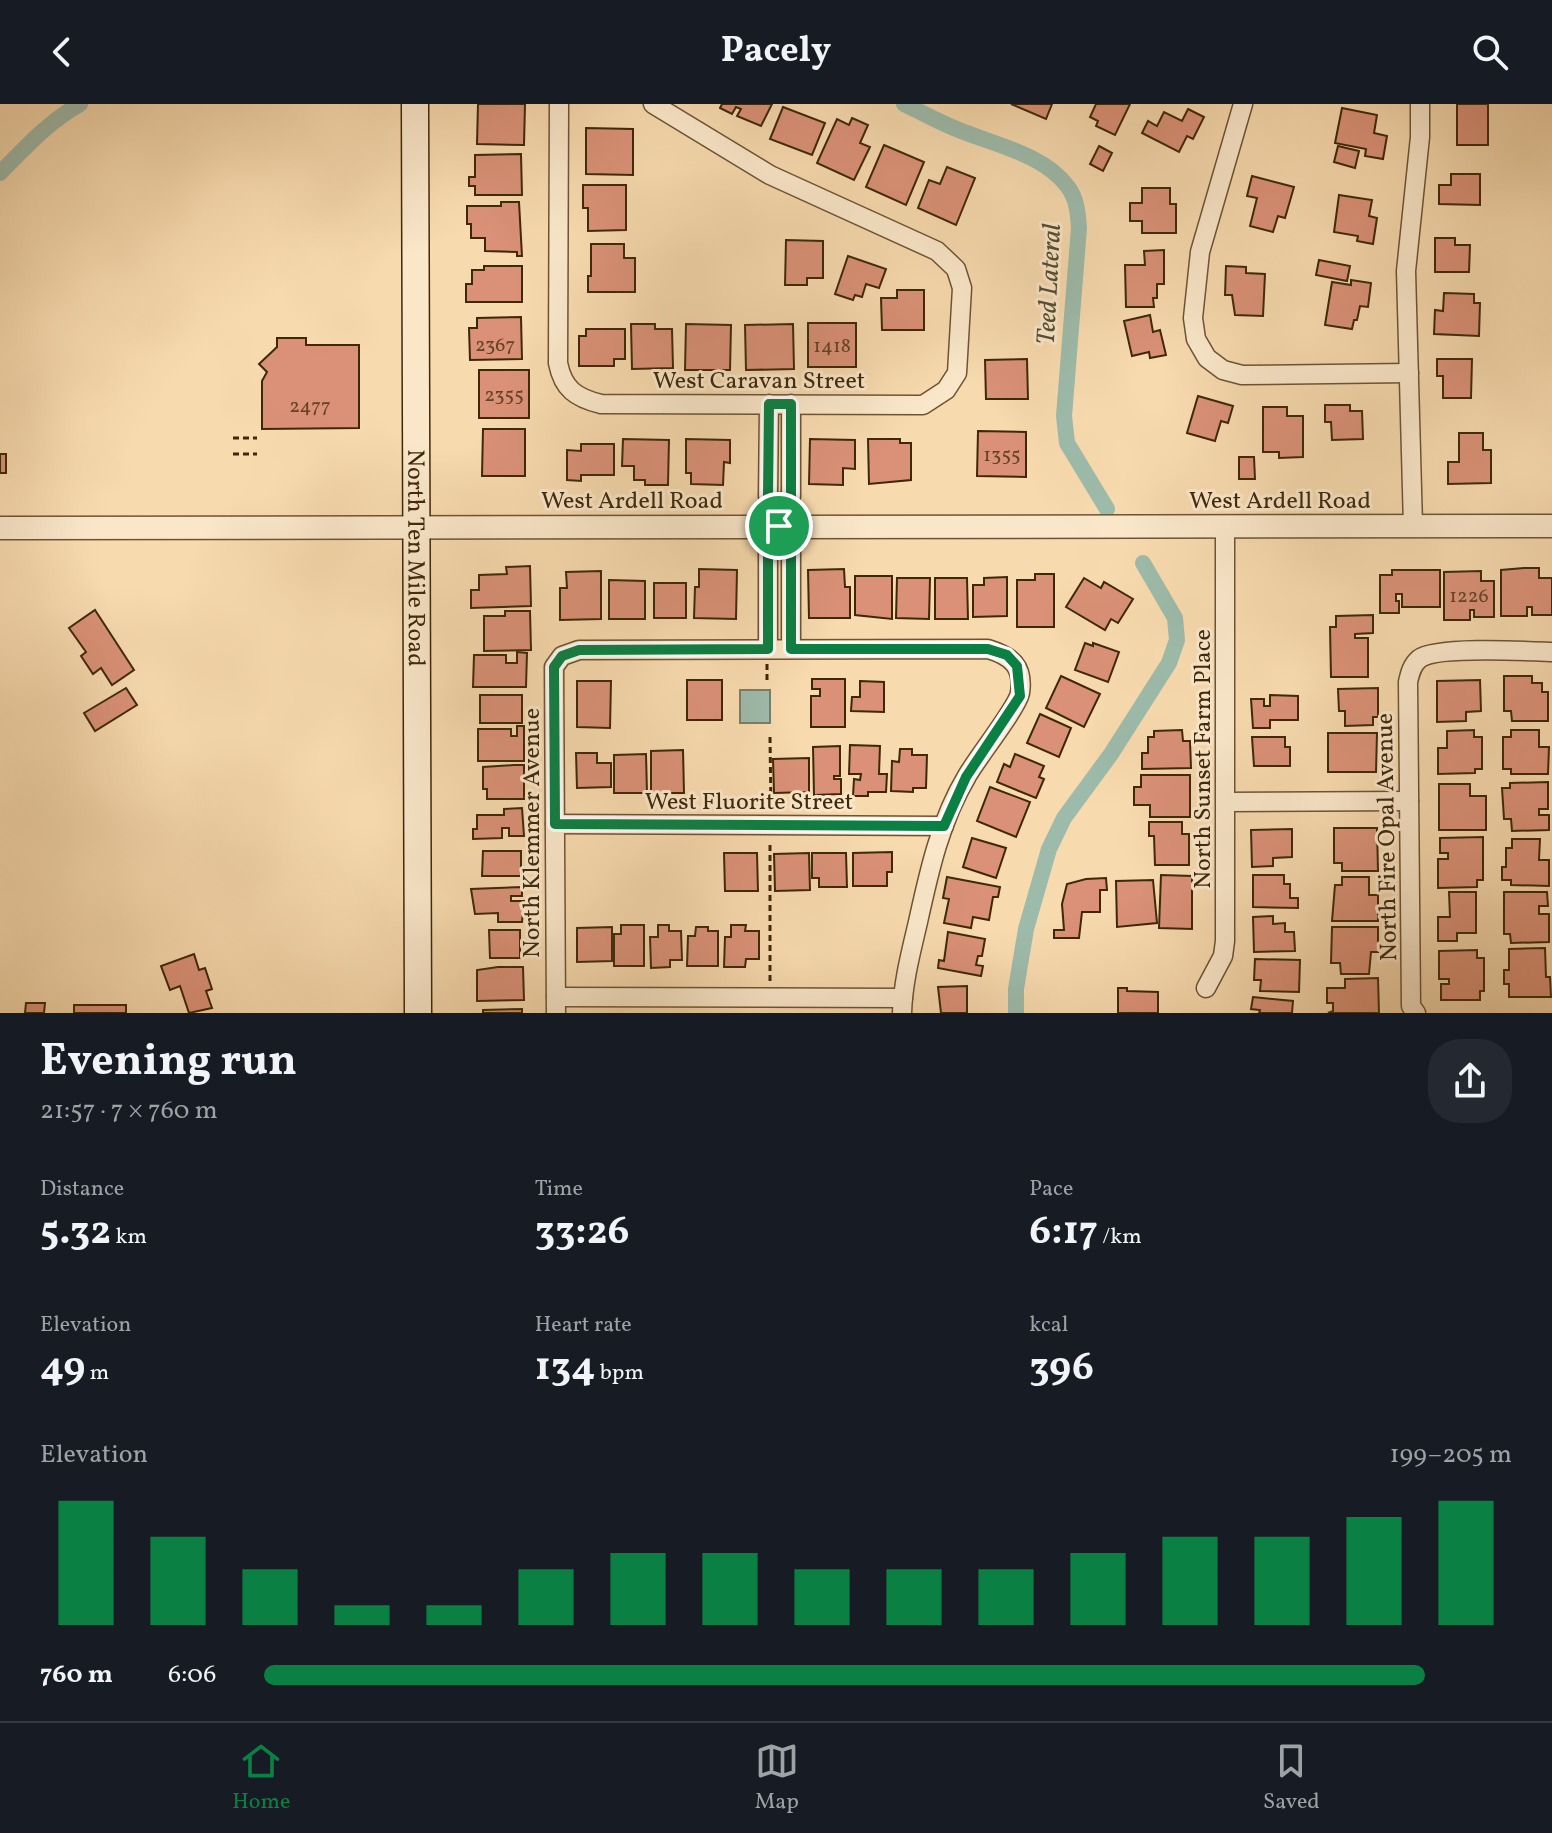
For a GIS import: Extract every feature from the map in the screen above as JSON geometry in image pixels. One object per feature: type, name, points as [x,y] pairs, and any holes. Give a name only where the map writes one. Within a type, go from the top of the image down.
[{"type":"main road","name":"North Ten Mile Road","points":[[415,104],[418,1013]]},
{"type":"street","name":"West Caravan Street","points":[[559,104],[558,363],[561,378],[570,392],[584,400],[601,404],[923,405],[946,390],[957,373],[962,288],[956,269],[937,251],[770,175],[653,104]]},
{"type":"street","points":[[1243,104],[1200,252],[1193,318],[1196,339],[1207,358],[1223,370],[1242,375],[1409,373]]},
{"type":"street","points":[[1413,526],[1406,271],[1420,137],[1420,104]]},
{"type":"street","points":[[769,404],[768,496],[791,548],[791,649]]},
{"type":"street","points":[[556,1005],[770,997],[902,1005],[906,972],[933,855],[966,777],[1020,696],[1017,666],[1007,655],[988,649],[768,649],[768,548],[791,496],[791,404]]},
{"type":"street","name":"West Ardell Road","points":[[0,528],[779,524],[1552,526]]},
{"type":"street","name":"North Sunset Farm Place","points":[[1206,988],[1223,956],[1225,941],[1225,526]]},
{"type":"street","name":"North Klemmer Avenue","points":[[556,1005],[554,667],[562,656],[579,650],[768,649]]},
{"type":"street","name":"North Fire Opal Avenue","points":[[1416,1013],[1411,1006],[1408,682],[1416,661],[1437,651],[1552,652]]},
{"type":"street","points":[[1227,802],[1409,801]]},
{"type":"street","name":"West Fluorite Street","points":[[555,824],[944,826]]},
{"type":"path","points":[[233,438],[257,438]]},
{"type":"path","points":[[233,454],[257,454]]},
{"type":"path","points":[[770,737],[770,997]]},
{"type":"shaded area","points":[[740,690],[770,690],[770,723],[740,723]]},
{"type":"building","points":[[478,104],[525,104],[524,145],[477,144]]},
{"type":"building","points":[[722,104],[772,104],[761,126],[737,116],[741,109],[736,107],[732,114],[720,108]]},
{"type":"building","points":[[1011,104],[1052,104],[1046,119]]},
{"type":"building","points":[[1096,104],[1130,104],[1115,135],[1096,126],[1098,121],[1090,117]]},
{"type":"building","points":[[1457,104],[1488,104],[1488,145],[1457,145]]},
{"type":"building","points":[[783,107],[825,123],[812,155],[770,139]]},
{"type":"building","points":[[1342,108],[1377,115],[1374,133],[1387,136],[1383,159],[1365,156],[1366,149],[1335,143]]},
{"type":"building","points":[[1188,109],[1204,117],[1193,139],[1187,136],[1179,152],[1142,133],[1148,121],[1157,126],[1164,112],[1182,121]]},
{"type":"building","points":[[852,118],[868,125],[860,143],[870,147],[854,180],[817,163],[837,119],[849,125]]},
{"type":"building","points":[[586,128],[633,129],[633,175],[586,174]]},
{"type":"building","points":[[884,145],[924,162],[906,205],[866,187]]},
{"type":"building","points":[[1099,146],[1112,153],[1103,171],[1090,164]]},
{"type":"building","points":[[1338,146],[1359,151],[1355,168],[1334,162]]},
{"type":"building","points":[[521,154],[522,195],[475,195],[475,186],[469,186],[469,177],[475,177],[475,155]]},
{"type":"building","points":[[947,167],[975,178],[956,225],[918,208],[929,180],[940,184]]},
{"type":"building","points":[[1451,174],[1480,174],[1480,205],[1439,204],[1439,185],[1451,185]]},
{"type":"building","points":[[1252,176],[1294,187],[1285,218],[1278,216],[1273,232],[1250,226],[1257,198],[1247,196]]},
{"type":"building","points":[[583,185],[626,185],[626,230],[588,231],[588,208],[583,208]]},
{"type":"building","points":[[1142,188],[1170,188],[1170,204],[1176,204],[1176,233],[1142,233],[1142,221],[1130,221],[1130,203],[1142,203]]},
{"type":"building","points":[[1339,195],[1372,200],[1369,216],[1377,218],[1373,244],[1357,241],[1358,236],[1334,232]]},
{"type":"building","points":[[501,202],[519,202],[522,256],[517,256],[517,252],[485,251],[485,238],[471,238],[467,206],[501,206]]},
{"type":"building","points":[[1435,238],[1455,238],[1455,245],[1470,245],[1469,272],[1435,272]]},
{"type":"building","points":[[786,240],[823,241],[823,278],[807,278],[807,285],[785,285]]},
{"type":"building","points":[[591,244],[624,244],[624,258],[635,258],[635,292],[588,292]]},
{"type":"building","points":[[1164,250],[1164,284],[1157,284],[1154,307],[1126,307],[1125,265],[1145,265],[1144,251]]},
{"type":"building","points":[[848,256],[886,269],[879,288],[866,284],[862,297],[855,295],[853,300],[835,294]]},
{"type":"building","points":[[1319,260],[1350,266],[1347,281],[1316,275]]},
{"type":"building","points":[[484,266],[522,266],[522,302],[466,302],[466,284],[472,284],[472,270],[484,270]]},
{"type":"building","points":[[1226,266],[1246,267],[1246,273],[1265,274],[1263,316],[1235,315],[1232,295],[1225,295]]},
{"type":"building","points":[[1351,280],[1371,283],[1368,307],[1360,306],[1352,329],[1325,325],[1332,282],[1351,285]]},
{"type":"building","points":[[897,290],[924,290],[924,330],[882,330],[881,298],[897,298]]},
{"type":"building","points":[[1444,293],[1474,294],[1474,303],[1480,303],[1479,336],[1434,334],[1435,310],[1443,311]]},
{"type":"building","points":[[1150,315],[1153,332],[1160,330],[1166,355],[1150,358],[1149,352],[1132,356],[1124,321]]},
{"type":"building","points":[[521,317],[522,359],[470,360],[469,328],[477,328],[477,318]]},
{"type":"building","points":[[808,323],[856,323],[856,367],[808,367]]},
{"type":"building","points":[[631,324],[655,324],[655,329],[672,329],[673,368],[632,369]]},
{"type":"building","points":[[686,324],[731,325],[730,370],[685,370]]},
{"type":"building","points":[[793,324],[794,369],[746,370],[745,325]]},
{"type":"building","points":[[586,329],[625,329],[625,359],[614,359],[614,366],[579,366],[579,336],[586,336]]},
{"type":"building","points":[[277,338],[306,338],[306,345],[359,345],[359,428],[262,429],[262,381],[267,372],[259,364],[277,347]]},
{"type":"building","points":[[1027,359],[1028,399],[986,399],[985,360]]},
{"type":"building","points":[[1437,359],[1472,359],[1471,398],[1443,398],[1443,376],[1437,376]]},
{"type":"building","points":[[479,370],[529,370],[529,418],[479,418]]},
{"type":"building","points":[[1198,396],[1233,406],[1228,423],[1221,421],[1215,441],[1187,433]]},
{"type":"building","points":[[1325,405],[1350,405],[1350,411],[1362,411],[1363,439],[1332,440],[1331,422],[1325,422]]},
{"type":"building","points":[[1263,407],[1287,407],[1287,416],[1303,416],[1303,457],[1279,458],[1279,452],[1263,452]]},
{"type":"building","points":[[483,429],[525,429],[525,476],[482,476]]},
{"type":"building","points":[[978,431],[1026,432],[1026,477],[977,476]]},
{"type":"building","points":[[1459,433],[1483,433],[1483,450],[1491,450],[1491,483],[1448,484],[1448,462],[1459,462]]},
{"type":"building","points":[[623,439],[669,440],[668,485],[645,485],[645,480],[634,480],[634,466],[622,466]]},
{"type":"building","points":[[686,439],[730,440],[730,463],[724,462],[723,485],[691,484],[691,473],[686,473]]},
{"type":"building","points":[[810,439],[855,440],[855,469],[843,468],[843,485],[809,484]]},
{"type":"building","points":[[868,439],[900,439],[900,443],[911,443],[911,480],[869,484]]},
{"type":"building","points":[[581,444],[614,444],[614,475],[581,475],[581,481],[567,480],[567,450],[581,451]]},
{"type":"building","points":[[0,454],[6,454],[6,473],[0,473]]},
{"type":"building","points":[[1239,457],[1254,457],[1255,479],[1239,479]]},
{"type":"building","points":[[530,566],[531,606],[471,608],[471,590],[479,590],[479,575],[507,574],[506,567]]},
{"type":"building","points":[[1539,568],[1539,578],[1552,578],[1552,615],[1532,615],[1532,607],[1527,607],[1527,616],[1501,616],[1501,570]]},
{"type":"building","points":[[699,569],[737,570],[736,619],[694,618]]},
{"type":"building","points":[[844,569],[845,587],[850,587],[850,618],[809,618],[808,570]]},
{"type":"building","points":[[1392,570],[1440,570],[1440,607],[1402,607],[1402,594],[1396,594],[1399,613],[1380,613],[1380,575],[1392,575]]},
{"type":"building","points":[[601,571],[601,619],[560,620],[560,588],[567,588],[566,572]]},
{"type":"building","points":[[1481,571],[1481,581],[1494,581],[1494,617],[1474,617],[1474,610],[1470,610],[1470,620],[1444,620],[1444,572]]},
{"type":"building","points":[[1035,574],[1054,574],[1054,627],[1017,627],[1017,580],[1035,580]]},
{"type":"building","points":[[855,576],[892,576],[892,619],[855,615]]},
{"type":"building","points":[[1007,577],[1007,616],[973,617],[973,585],[984,585],[984,578]]},
{"type":"building","points":[[897,578],[930,578],[929,619],[896,618]]},
{"type":"building","points":[[935,578],[967,578],[968,619],[935,619]]},
{"type":"building","points":[[1084,578],[1101,588],[1104,582],[1133,599],[1118,623],[1111,619],[1105,630],[1066,607]]},
{"type":"building","points":[[609,580],[645,581],[645,619],[609,619]]},
{"type":"building","points":[[654,583],[686,583],[686,618],[654,618]]},
{"type":"building","points":[[95,610],[134,670],[112,685],[101,668],[93,674],[81,656],[86,652],[69,628]]},
{"type":"building","points":[[505,611],[530,611],[531,650],[484,651],[484,616],[505,616]]},
{"type":"building","points":[[1373,615],[1373,633],[1355,634],[1355,638],[1368,638],[1368,677],[1331,677],[1330,627],[1336,627],[1336,616]]},
{"type":"building","points":[[1085,643],[1119,652],[1108,682],[1075,670]]},
{"type":"building","points":[[517,652],[527,653],[526,687],[473,687],[474,655],[506,655],[506,663],[517,663]]},
{"type":"building","points":[[1061,676],[1100,694],[1084,727],[1046,708]]},
{"type":"building","points":[[1504,676],[1532,676],[1532,683],[1542,683],[1542,692],[1548,692],[1548,721],[1512,721],[1511,711],[1504,711]]},
{"type":"building","points":[[812,679],[845,679],[845,727],[811,727],[811,696],[820,696],[820,689],[812,689]]},
{"type":"building","points":[[687,680],[722,680],[722,720],[687,720]]},
{"type":"building","points":[[1480,680],[1481,711],[1466,712],[1466,721],[1437,722],[1437,681]]},
{"type":"building","points":[[577,681],[611,681],[610,728],[577,727]]},
{"type":"building","points":[[860,681],[884,682],[884,712],[851,711],[852,697],[860,697]]},
{"type":"building","points":[[126,688],[137,705],[95,731],[84,713]]},
{"type":"building","points":[[1378,688],[1378,717],[1373,717],[1373,725],[1345,726],[1345,711],[1339,711],[1338,689]]},
{"type":"building","points":[[480,695],[522,695],[522,723],[480,723]]},
{"type":"building","points":[[1270,695],[1298,696],[1298,720],[1270,720],[1270,728],[1253,728],[1251,699],[1264,699],[1264,706],[1270,706]]},
{"type":"building","points":[[1040,714],[1071,728],[1059,757],[1027,743]]},
{"type":"building","points":[[517,726],[524,726],[524,761],[478,761],[478,729],[511,729],[511,736],[517,736]]},
{"type":"building","points":[[1182,730],[1183,741],[1190,741],[1191,768],[1142,769],[1142,753],[1148,753],[1148,737],[1154,737],[1154,731]]},
{"type":"building","points":[[1474,730],[1474,737],[1482,737],[1482,769],[1475,769],[1475,773],[1438,774],[1438,748],[1447,748],[1447,731]]},
{"type":"building","points":[[1511,730],[1539,730],[1539,747],[1549,747],[1548,774],[1511,774],[1511,769],[1503,769],[1503,737],[1511,737]]},
{"type":"building","points":[[1328,733],[1377,733],[1376,772],[1328,772]]},
{"type":"building","points":[[1252,737],[1285,737],[1285,747],[1290,747],[1290,766],[1254,766]]},
{"type":"building","points":[[850,745],[880,746],[879,774],[887,774],[886,792],[853,796],[854,779],[860,780],[861,774],[849,774]]},
{"type":"building","points":[[840,746],[840,776],[834,776],[834,779],[841,779],[841,794],[814,795],[813,747]]},
{"type":"building","points":[[900,749],[912,749],[912,755],[927,755],[926,788],[913,788],[913,792],[891,791],[892,761],[899,762]]},
{"type":"building","points":[[683,750],[684,793],[651,793],[651,751]]},
{"type":"building","points":[[576,753],[597,753],[597,763],[611,763],[611,787],[577,788]]},
{"type":"building","points":[[646,754],[647,793],[614,793],[614,755]]},
{"type":"building","points":[[1015,754],[1044,766],[1039,777],[1044,779],[1036,798],[997,782],[1004,764],[1010,767]]},
{"type":"building","points":[[809,758],[809,792],[774,793],[773,759]]},
{"type":"building","points":[[524,765],[524,799],[487,799],[487,789],[483,789],[483,767]]},
{"type":"building","points":[[1141,775],[1190,775],[1190,817],[1150,817],[1150,805],[1134,805],[1134,787],[1141,787]]},
{"type":"building","points":[[1548,782],[1548,809],[1539,809],[1539,815],[1549,815],[1549,830],[1512,831],[1511,819],[1504,819],[1502,788],[1510,788],[1510,783]]},
{"type":"building","points":[[1439,784],[1470,784],[1470,796],[1486,796],[1486,830],[1439,830]]},
{"type":"building","points":[[990,787],[1030,802],[1016,837],[977,821]]},
{"type":"building","points":[[522,808],[524,836],[509,836],[509,828],[502,828],[502,838],[473,839],[477,815],[504,815],[504,809]]},
{"type":"building","points":[[1149,822],[1182,822],[1182,834],[1189,834],[1189,865],[1155,865],[1154,836],[1149,836]]},
{"type":"building","points":[[1334,828],[1377,828],[1378,871],[1342,871],[1342,863],[1334,863]]},
{"type":"building","points":[[1292,829],[1292,857],[1273,858],[1273,866],[1252,867],[1251,830]]},
{"type":"building","points":[[1483,837],[1483,880],[1477,880],[1477,887],[1438,888],[1438,859],[1448,859],[1448,853],[1440,853],[1440,838]]},
{"type":"building","points":[[972,838],[1006,848],[996,878],[963,867]]},
{"type":"building","points":[[1512,839],[1540,839],[1539,860],[1549,860],[1549,886],[1511,885],[1511,880],[1502,880],[1506,848],[1512,848]]},
{"type":"building","points":[[483,851],[521,851],[521,876],[482,876]]},
{"type":"building","points":[[892,852],[892,872],[887,872],[887,886],[853,886],[853,853]]},
{"type":"building","points":[[724,853],[757,853],[758,891],[725,891]]},
{"type":"building","points":[[809,853],[810,890],[775,891],[774,854]]},
{"type":"building","points":[[812,853],[846,853],[847,887],[819,887],[819,878],[812,878]]},
{"type":"building","points":[[1161,875],[1192,876],[1192,929],[1159,928]]},
{"type":"building","points":[[1253,875],[1284,875],[1284,884],[1290,884],[1290,898],[1298,898],[1298,908],[1253,907]]},
{"type":"building","points":[[947,877],[1000,887],[998,897],[993,897],[989,920],[973,917],[971,928],[944,923],[949,899],[943,898]]},
{"type":"building","points":[[1342,877],[1369,877],[1369,895],[1378,895],[1378,921],[1332,921],[1335,885],[1342,885]]},
{"type":"building","points":[[1106,878],[1107,890],[1100,890],[1100,912],[1082,912],[1079,938],[1054,938],[1054,930],[1064,930],[1062,904],[1067,884]]},
{"type":"building","points":[[1153,880],[1157,923],[1117,927],[1116,881]]},
{"type":"building","points":[[522,887],[522,896],[511,896],[511,901],[524,901],[522,922],[498,922],[498,913],[475,914],[471,889]]},
{"type":"building","points":[[1449,892],[1476,892],[1476,933],[1457,933],[1457,941],[1438,941],[1438,917],[1450,917]]},
{"type":"building","points":[[1504,892],[1547,892],[1548,906],[1539,906],[1539,914],[1549,914],[1549,942],[1511,943],[1510,934],[1504,934]]},
{"type":"building","points":[[1273,916],[1273,924],[1285,923],[1285,932],[1294,932],[1295,951],[1254,952],[1253,917]]},
{"type":"building","points":[[621,925],[644,925],[644,966],[614,966],[614,934],[621,934]]},
{"type":"building","points":[[658,925],[669,925],[669,931],[681,931],[682,960],[670,960],[670,967],[651,968],[650,937],[658,937]]},
{"type":"building","points":[[731,925],[746,925],[745,931],[759,931],[759,959],[746,959],[745,967],[724,967],[725,937],[731,937]]},
{"type":"building","points":[[612,927],[612,961],[577,962],[577,928]]},
{"type":"building","points":[[696,927],[718,931],[718,966],[687,966],[688,936],[695,936]]},
{"type":"building","points":[[1332,927],[1378,927],[1378,952],[1371,952],[1369,974],[1341,974],[1340,963],[1331,963]]},
{"type":"building","points":[[489,930],[520,930],[520,958],[490,958]]},
{"type":"building","points":[[948,932],[985,939],[982,956],[978,956],[976,965],[983,966],[981,976],[938,968],[939,960],[944,961]]},
{"type":"building","points":[[1545,948],[1546,977],[1550,977],[1551,997],[1509,997],[1509,984],[1504,984],[1504,970],[1509,970],[1509,949]]},
{"type":"building","points":[[1477,950],[1477,958],[1484,958],[1484,991],[1480,991],[1480,1000],[1441,1000],[1441,984],[1449,984],[1449,979],[1439,979],[1439,951]]},
{"type":"building","points":[[194,954],[199,970],[205,968],[212,989],[206,991],[212,1008],[189,1013],[180,986],[170,990],[161,966]]},
{"type":"building","points":[[1255,959],[1300,960],[1299,992],[1260,991],[1261,980],[1254,980]]},
{"type":"building","points":[[523,967],[524,1000],[477,1001],[477,970]]},
{"type":"building","points":[[1378,978],[1379,1013],[1328,1013],[1333,1011],[1333,1003],[1327,1003],[1327,988],[1345,988],[1345,979]]},
{"type":"building","points":[[967,986],[967,1013],[941,1013],[938,987]]},
{"type":"building","points":[[1118,988],[1158,992],[1158,1013],[1118,1013]]},
{"type":"building","points":[[1253,997],[1293,1001],[1292,1013],[1259,1013],[1260,1010],[1251,1009]]},
{"type":"building","points":[[26,1003],[45,1003],[44,1013],[25,1013]]},
{"type":"building","points":[[74,1005],[126,1005],[126,1013],[74,1013]]},
{"type":"building","points":[[522,1009],[522,1013],[483,1013],[483,1010]]},
{"type":"waterway","name":"Teed Lateral","points":[[0,173],[47,127],[80,104]]},
{"type":"waterway","name":"Teed Lateral","points":[[904,104],[954,128],[1031,158],[1057,175],[1071,192],[1079,228],[1064,416],[1067,443],[1107,509]]},
{"type":"waterway","name":"Teed Lateral","points":[[1016,1013],[1016,989],[1026,929],[1049,849],[1064,818],[1111,754],[1169,663],[1177,640],[1175,618],[1143,563]]},
{"type":"route","points":[[779,526],[779,506],[768,496],[769,404],[791,404],[791,496],[779,506],[779,539],[768,548],[768,649],[579,650],[562,656],[554,667],[555,824],[944,826],[966,777],[1020,696],[1017,666],[1007,655],[988,649],[791,649],[791,548],[779,539],[779,526]]}]
